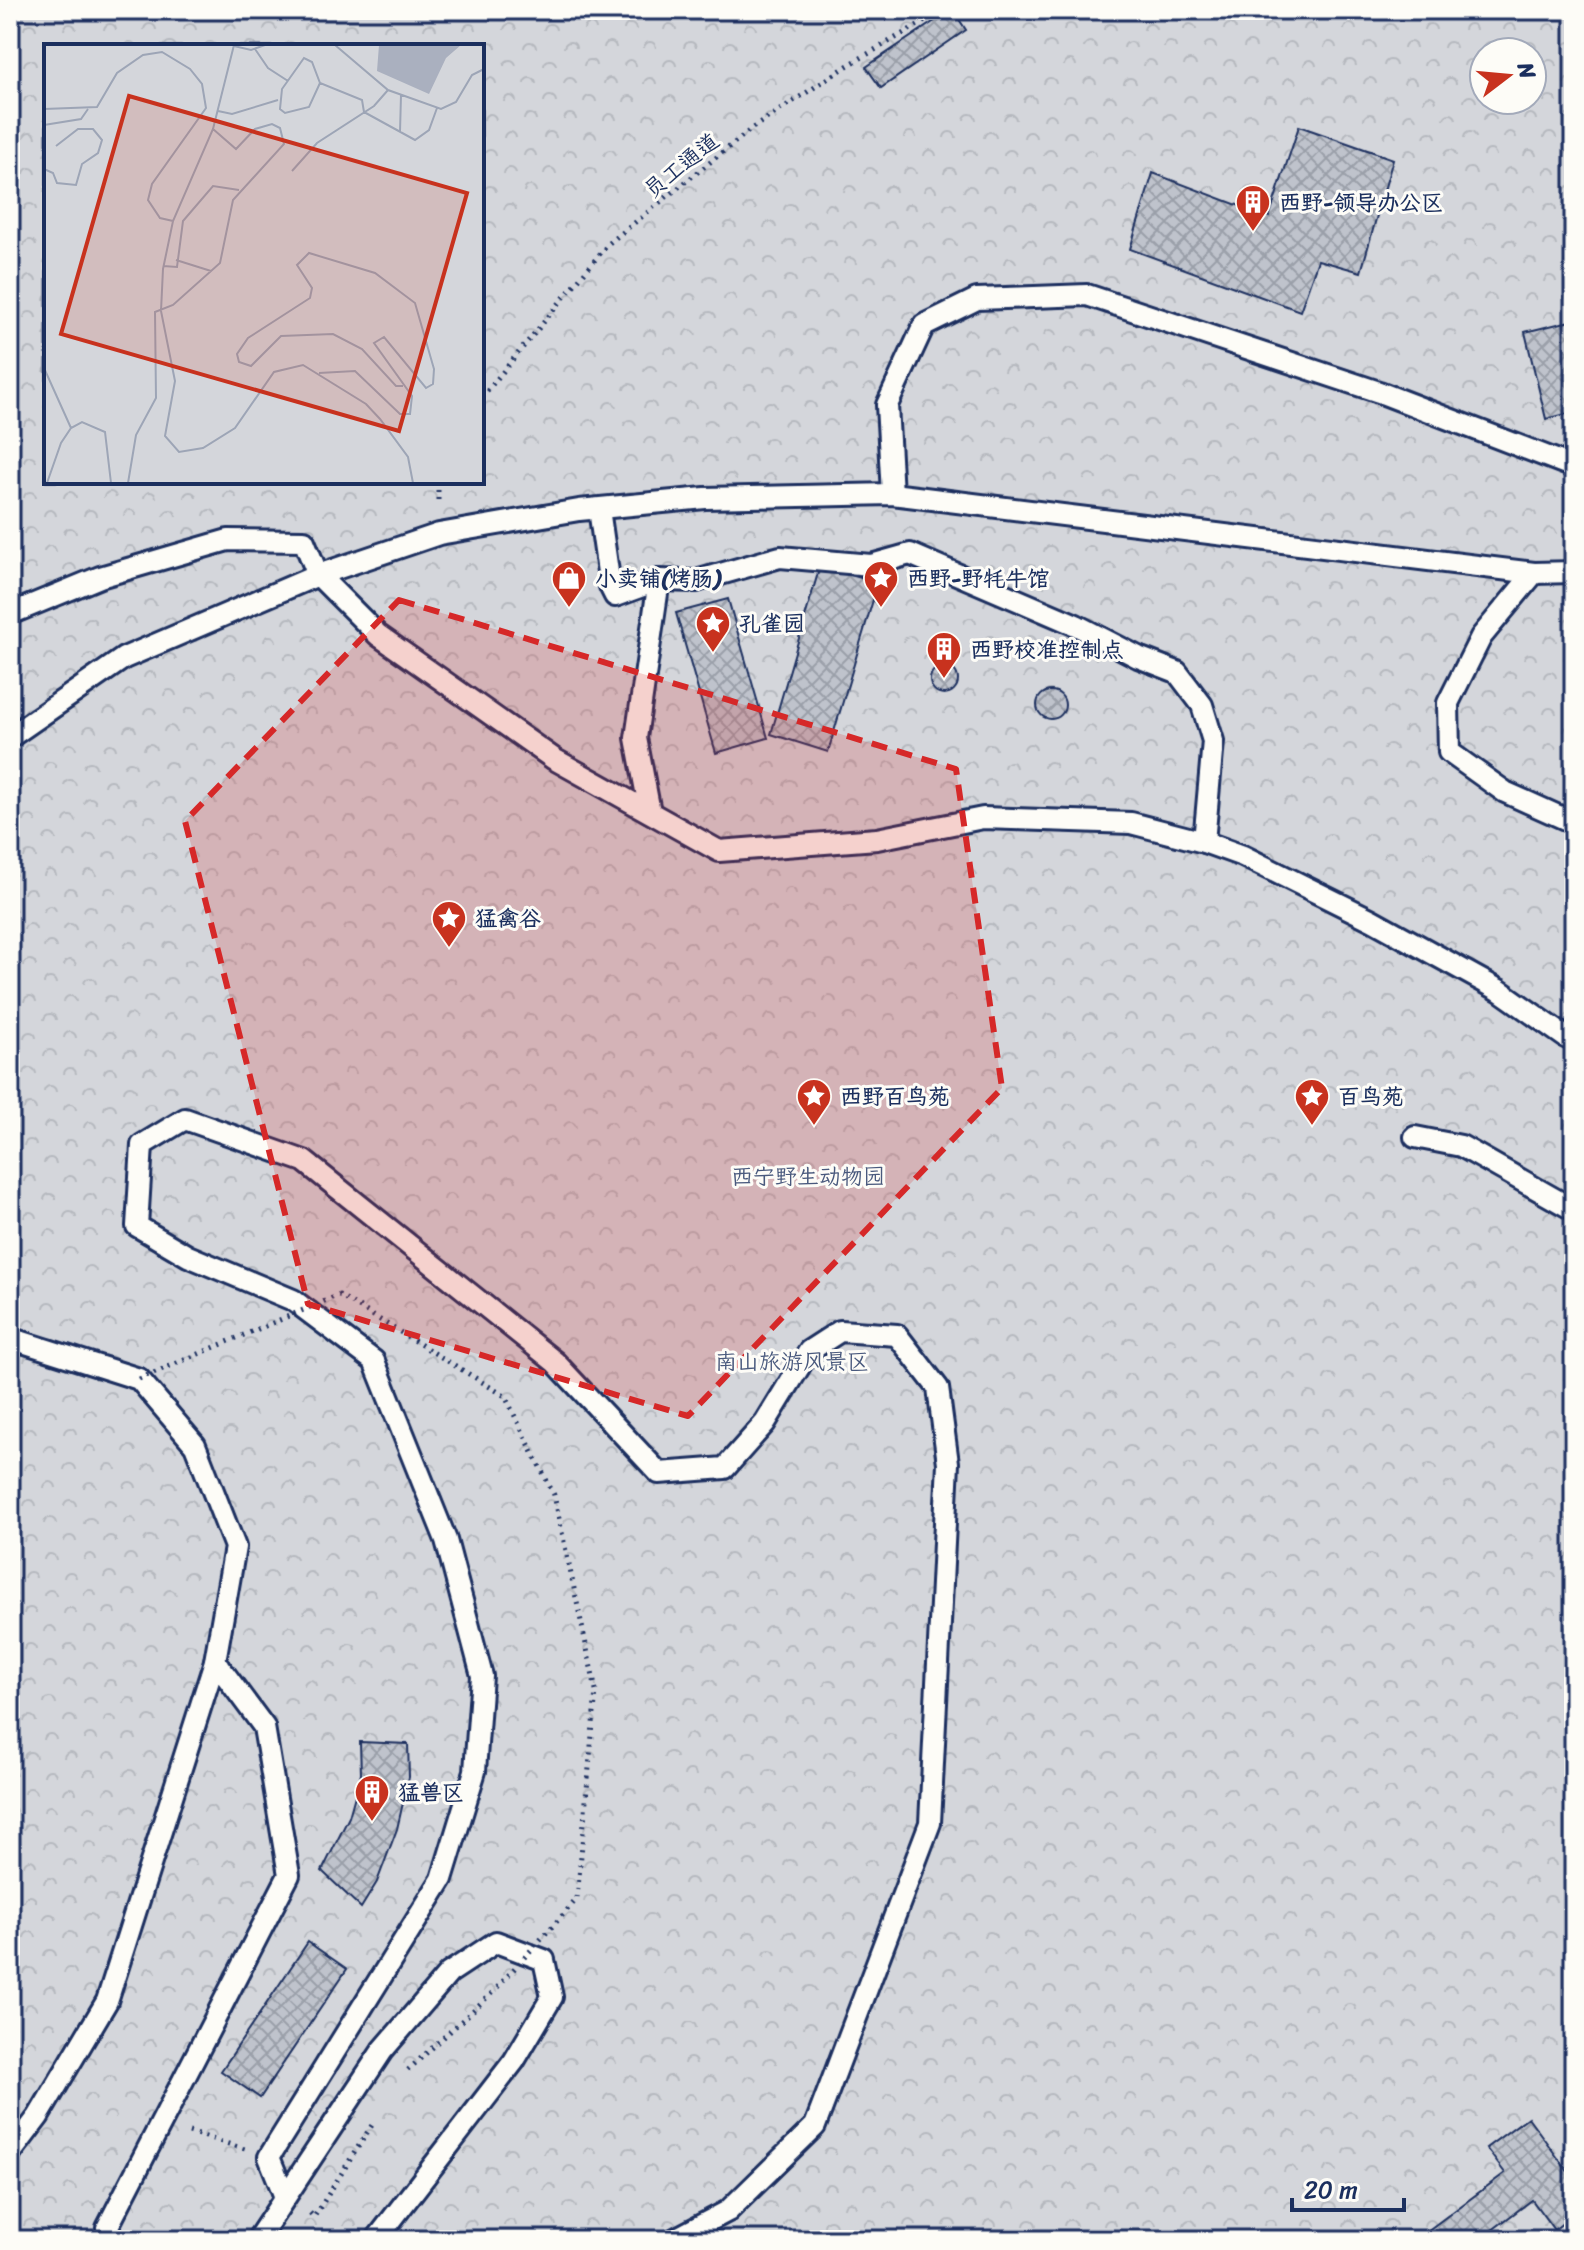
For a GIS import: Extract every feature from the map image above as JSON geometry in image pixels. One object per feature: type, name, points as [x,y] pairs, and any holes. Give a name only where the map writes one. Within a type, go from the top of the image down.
[{"type":"lane","points":[[892,494],[887,405],[924,325],[977,299],[1087,295],[1379,392],[1574,467]]},
{"type":"lane","points":[[10,737],[124,658],[318,575],[439,534],[599,509],[705,498],[892,494],[1534,573],[1574,572]]},
{"type":"lane","points":[[599,509],[610,586],[615,596],[659,580],[696,581],[780,557],[871,565],[910,554],[1177,672],[1202,705],[1213,741],[1204,842]]},
{"type":"lane","points":[[10,614],[100,577],[228,540],[304,541],[318,575],[378,635],[554,759],[719,851],[877,839],[983,818],[1131,823],[1204,842],[1243,856],[1372,920],[1499,990],[1567,1038],[1574,1035]]},
{"type":"lane","points":[[1534,573],[1481,637],[1448,703],[1449,752],[1505,792],[1574,823]]},
{"type":"lane","points":[[650,812],[636,738],[659,580]]},
{"type":"lane","points":[[285,2197],[269,2157],[442,1879],[475,1771],[482,1676],[446,1540],[374,1361],[293,1300],[188,1256],[137,1226],[142,1145],[185,1119],[304,1161],[555,1362],[659,1473],[725,1468],[765,1423],[809,1351],[840,1331],[897,1335],[938,1388],[948,1463],[930,1823],[815,2126],[728,2211],[673,2240]]},
{"type":"lane","points":[[1415,1137],[1461,1146],[1574,1210]]},
{"type":"lane","points":[[10,1338],[139,1379],[195,1445],[235,1547],[215,1661],[107,2001],[38,2117],[10,2154]]},
{"type":"lane","points":[[110,2240],[107,2228],[289,1875],[264,1727],[215,1661]]},
{"type":"lane","points":[[257,2240],[382,2051],[449,1973],[496,1942],[544,1960],[552,1997],[514,2061],[376,2240]]},
{"type":"path","name":"员工通道","points":[[484,395],[608,244],[754,127],[847,66],[944,10]]},
{"type":"path","points":[[139,1379],[339,1295],[505,1396],[554,1495],[596,1691],[577,1899],[494,1991],[405,2073]]},
{"type":"path","points":[[285,2197],[314,2217],[380,2112]]},
{"type":"path","points":[[162,2124],[269,2157]]},
{"type":"path","points":[[1550,2240],[1574,2224]]},
{"type":"highlighted area","points":[[399,600],[956,769],[1002,1088],[688,1416],[308,1304],[185,821]]},
{"type":"green space","name":"西宁野生动物园","points":[[10,10],[1574,10],[1574,2240],[10,2240]]},
{"type":"building","points":[[951,10],[966,30],[881,88],[866,67]]},
{"type":"building","name":"西野-领导办公区","points":[[1299,126],[1393,159],[1361,272],[1318,260],[1300,311],[1130,249],[1153,173],[1269,217]]},
{"type":"building","points":[[1574,320],[1574,412],[1546,419],[1525,332]]},
{"type":"building","points":[[820,566],[878,583],[828,752],[771,734]]},
{"type":"building","points":[[728,599],[768,738],[716,753],[676,613]]},
{"type":"building","name":"西野校准控制点","points":[[944,666],[954,670],[958,680],[954,690],[944,694],[934,690],[930,680],[934,670]]},
{"type":"building","name":"西野校准控制点","points":[[1051,691],[1061,695],[1065,705],[1061,715],[1051,719],[1041,715],[1037,705],[1041,695]]},
{"type":"building","name":"猛兽区","points":[[360,1742],[408,1744],[409,1777],[397,1829],[377,1882],[361,1908],[322,1871],[349,1817],[361,1774]]},
{"type":"building","points":[[308,1942],[347,1969],[260,2098],[221,2071]]},
{"type":"building","points":[[1528,2117],[1574,2180],[1574,2214],[1554,2230],[1532,2200],[1479,2240],[1415,2240],[1505,2173],[1486,2148]]},
{"type":"place","name":"西野-领导办公区","points":[[1253,233]]},
{"type":"place","name":"小卖铺(烤肠)","points":[[569,609]]},
{"type":"place","name":"西野-野牦牛馆","points":[[881,609]]},
{"type":"place","name":"孔雀园","points":[[713,654]]},
{"type":"place","name":"西野校准控制点","points":[[944,680]]},
{"type":"place","name":"猛禽谷","points":[[449,949]]},
{"type":"place","name":"西野百鸟苑","points":[[814,1127]]},
{"type":"place","name":"百鸟苑","points":[[1312,1127]]},
{"type":"place","name":"猛兽区","points":[[372,1823]]},
{"type":"park label","name":"南山旅游风景区","points":[[792,1361]]}]
